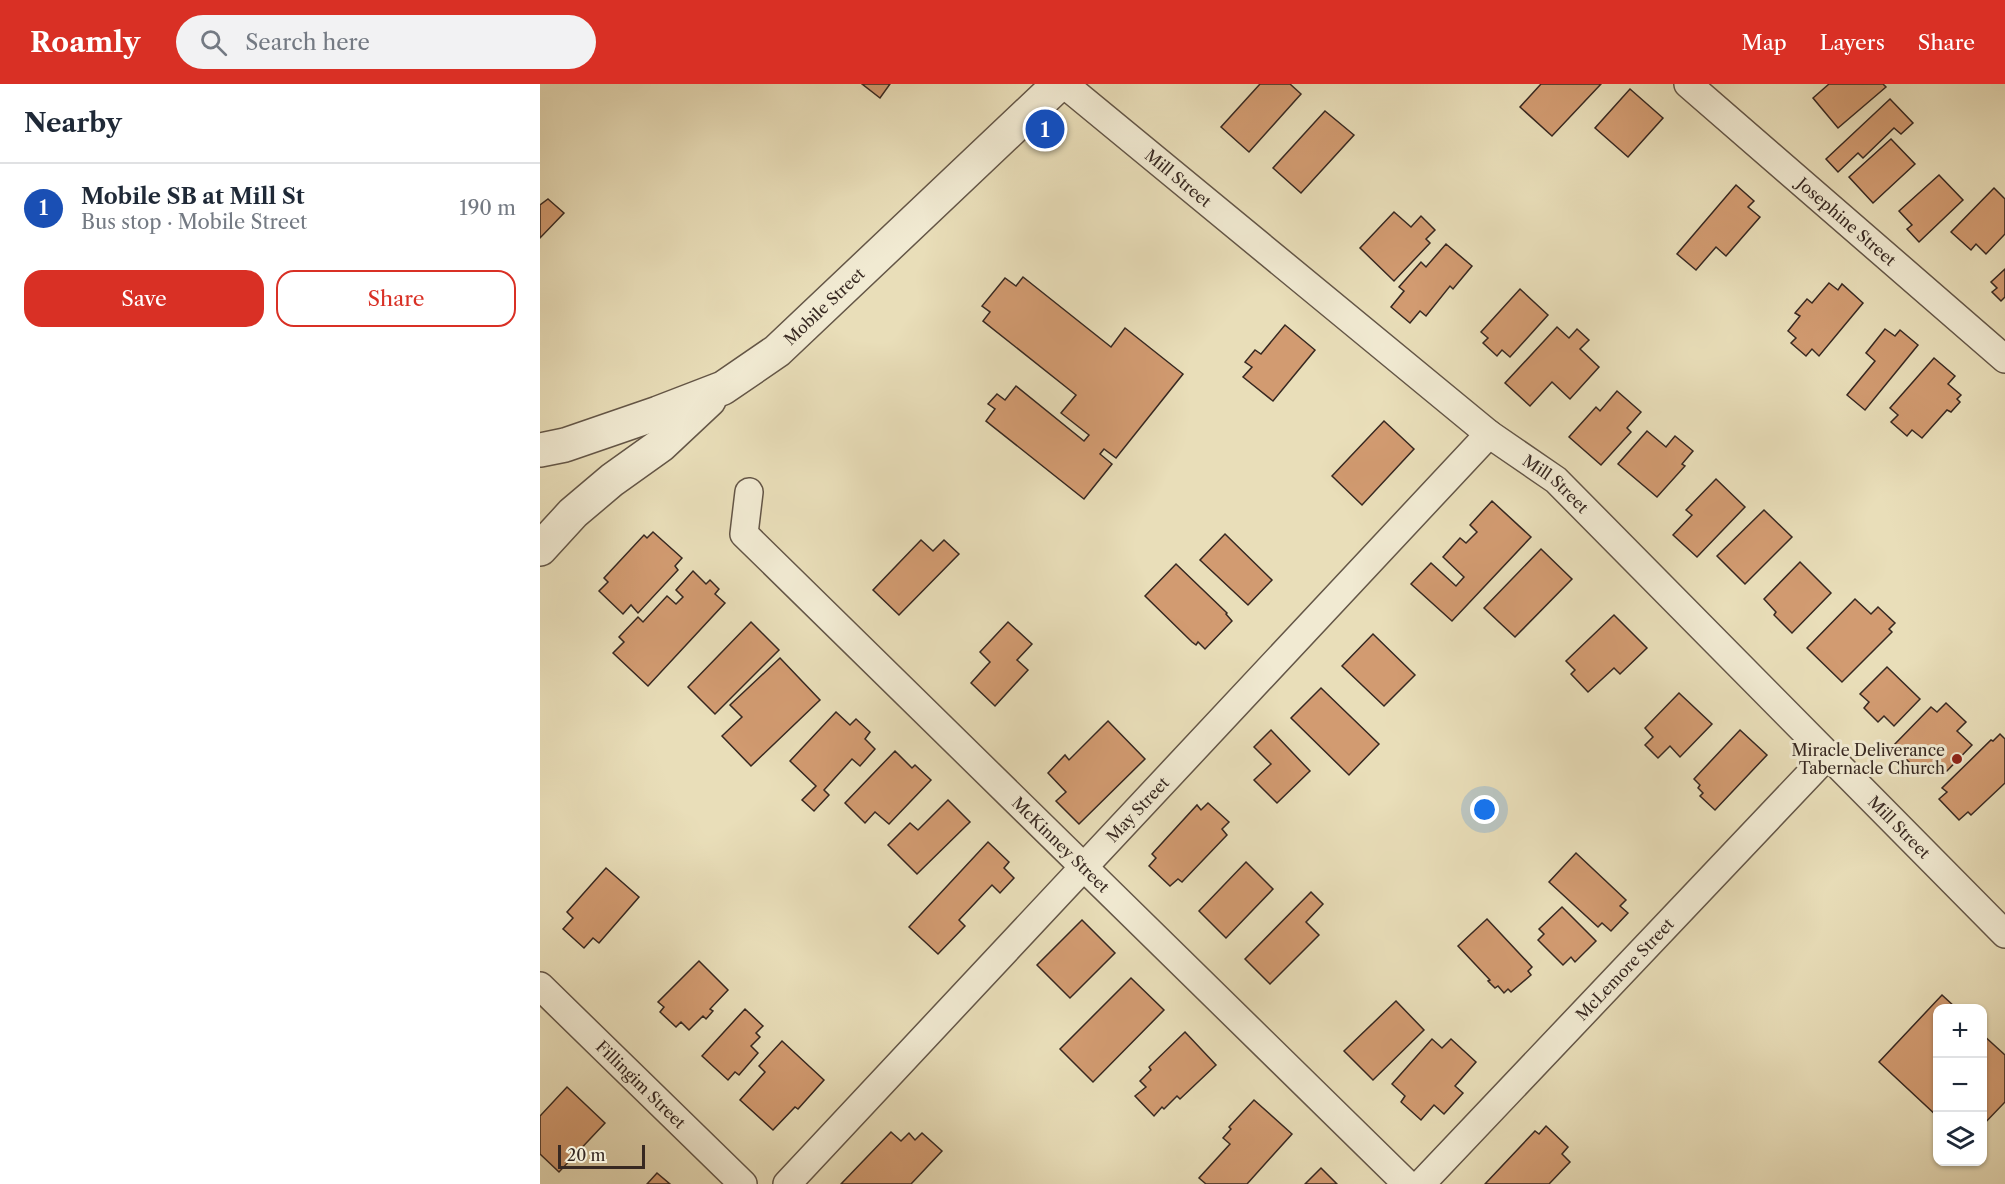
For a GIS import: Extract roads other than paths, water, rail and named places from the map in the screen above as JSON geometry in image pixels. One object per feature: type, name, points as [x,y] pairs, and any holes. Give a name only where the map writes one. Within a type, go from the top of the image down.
[{"type":"street","name":"Mobile Street","points":[[540,450],[565,445],[723,388],[777,351],[1059,84]]},
{"type":"street","name":"Mill Street","points":[[1064,84],[1489,434],[1556,480],[2005,934]]},
{"type":"street","name":"Josephine Street","points":[[1688,84],[2005,359]]},
{"type":"street","points":[[540,549],[573,513],[612,480],[661,445],[723,388]]},
{"type":"street","name":"May Street","points":[[787,1184],[1489,434]]},
{"type":"street","name":"McKinney Street","points":[[749,492],[744,534],[1407,1184]]},
{"type":"street","name":"McLemore Street","points":[[1421,1184],[1828,755]]},
{"type":"street","name":"Fillingim Street","points":[[540,986],[743,1184]]},
{"type":"place","name":"Mobile SB at Mill St","points":[[1045,129]]},
{"type":"place","name":"Miracle Deliverance Tabernacle Church","points":[[1957,759]]}]
